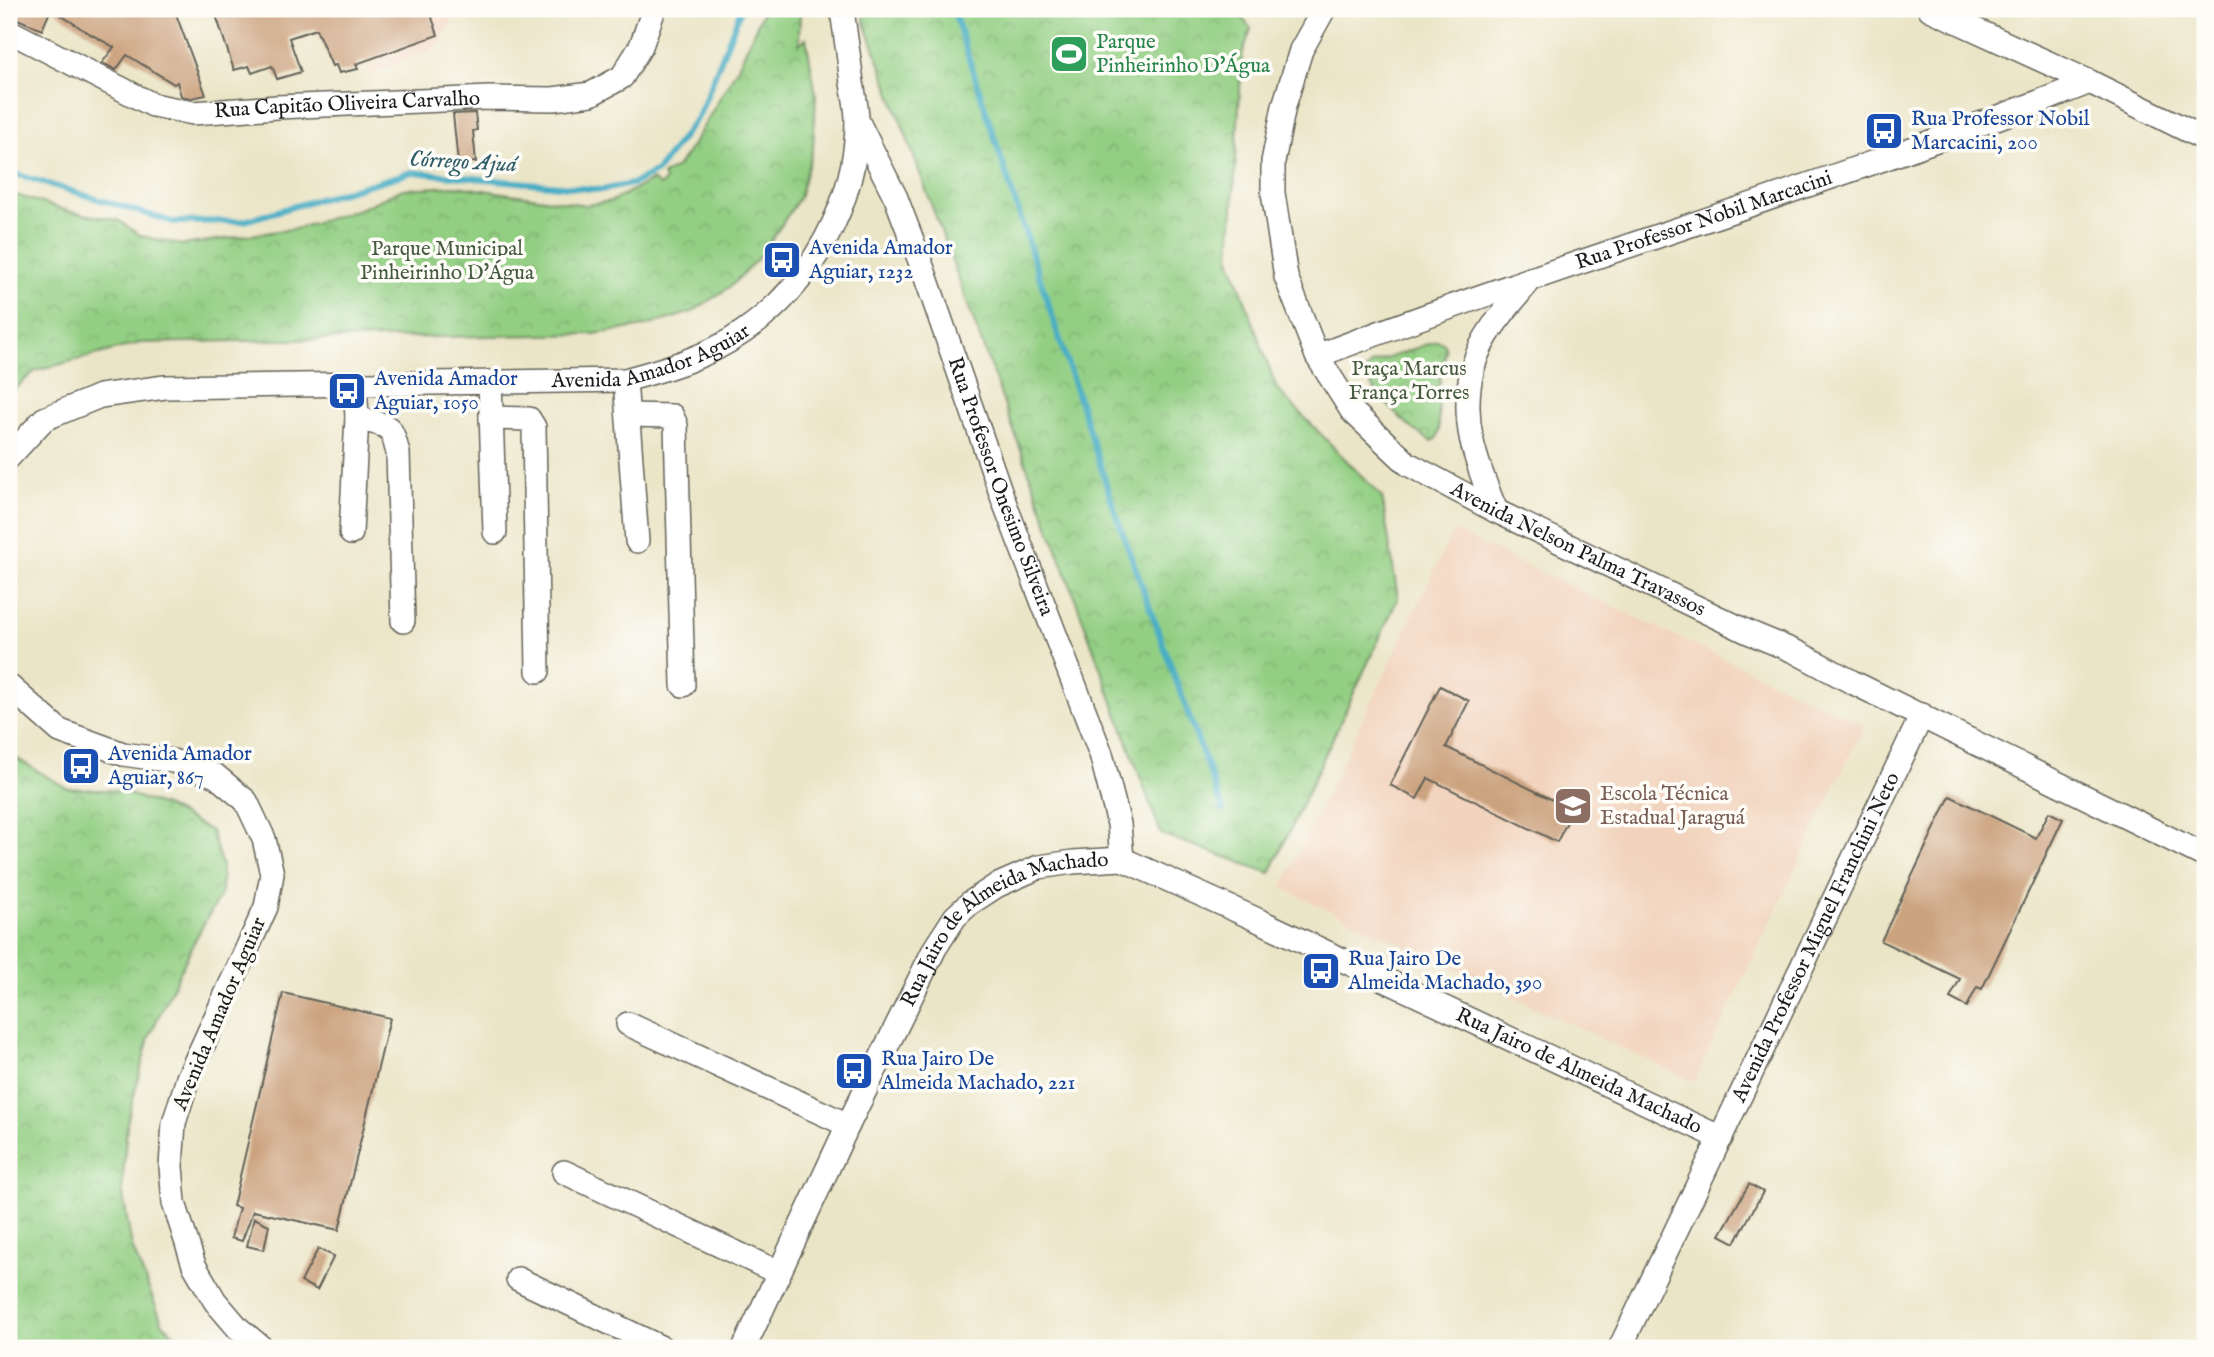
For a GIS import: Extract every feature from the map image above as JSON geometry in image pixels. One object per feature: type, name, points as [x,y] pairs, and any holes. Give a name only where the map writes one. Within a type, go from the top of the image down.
[{"type":"street","name":"Rua Capitão Oliveira Carvalho","points":[[9,31],[153,106],[193,113],[490,98],[553,99],[591,94],[614,82],[628,68],[641,46],[654,9]]},
{"type":"street","name":"Avenida Amador Aguiar","points":[[9,457],[44,419],[100,396],[165,387],[625,380],[673,367],[715,348],[743,332],[792,290],[838,216],[850,179],[857,119],[842,9]]},
{"type":"street","name":"Avenida Nelson Palma Travassos","points":[[1324,9],[1301,50],[1284,106],[1273,162],[1277,227],[1286,277],[1317,356],[1352,411],[1408,464],[1496,511],[1748,632],[1796,652],[2205,856]]},
{"type":"street","points":[[1930,9],[2090,82],[2205,139]]},
{"type":"street","name":"Rua Professor Nobil Marcacini","points":[[1317,356],[1413,319],[1976,127],[2090,82]]},
{"type":"street","name":"Rua Professor Onesimo Silveira","points":[[857,119],[905,222],[1003,499],[1101,754],[1119,824],[1122,859]]},
{"type":"street","points":[[1496,511],[1475,460],[1469,428],[1468,397],[1474,363],[1483,345],[1499,318],[1531,279]]},
{"type":"street","points":[[625,380],[637,541]]},
{"type":"street","points":[[490,382],[495,531]]},
{"type":"street","points":[[351,533],[357,417],[355,384]]},
{"type":"street","points":[[628,415],[672,416],[676,425],[683,685]]},
{"type":"street","points":[[357,417],[390,430],[398,453],[403,621]]},
{"type":"street","points":[[491,418],[529,419],[534,427],[538,671]]},
{"type":"street","name":"Avenida Amador Aguiar","points":[[9,686],[60,731],[123,754],[173,761],[216,776],[246,801],[264,839],[272,874],[266,907],[188,1078],[174,1123],[171,1166],[174,1203],[194,1265],[215,1301],[238,1328],[262,1348]]},
{"type":"street","name":"Avenida Professor Miguel Franchini Neto","points":[[1620,1348],[1922,715]]},
{"type":"street","name":"Rua Jairo de Almeida Machado","points":[[744,1348],[848,1125],[935,948],[955,917],[970,903],[996,886],[1039,867],[1122,859],[1249,916],[1721,1139]]},
{"type":"street","points":[[628,1024],[848,1125]]},
{"type":"street","points":[[564,1172],[779,1273]]},
{"type":"street","points":[[518,1279],[662,1348]]},
{"type":"shaded area","points":[[345,9],[456,9],[443,40],[431,50],[371,75]]},
{"type":"shaded area","name":"Escola Técnica Estadual Jaraguá","points":[[1453,531],[1864,725],[1694,1082],[1282,888]]},
{"type":"green space","name":"Parque Municipal Pinheirinho D'Água","points":[[764,9],[800,9],[799,44],[806,38],[816,94],[813,148],[799,198],[763,253],[731,286],[692,312],[646,326],[594,334],[140,343],[35,371],[9,394],[9,193],[72,212],[118,220],[141,236],[183,245],[299,228],[362,208],[403,189],[456,186],[586,205],[612,201],[652,180],[660,186],[665,181],[663,175],[678,166],[738,67]]},
{"type":"green space","name":"Parque Pinheirinho D'Água","points":[[864,9],[1235,9],[1251,29],[1242,55],[1230,258],[1277,389],[1382,497],[1398,598],[1270,873],[1161,834],[864,20]]},
{"type":"green space","name":"Praça Marcus França Torres","points":[[1436,341],[1444,343],[1446,350],[1438,391],[1439,431],[1436,439],[1432,441],[1393,411],[1374,389],[1365,372],[1371,364]]},
{"type":"green space","points":[[9,754],[67,788],[120,791],[167,807],[211,831],[222,866],[221,894],[197,936],[149,1037],[127,1123],[122,1190],[132,1247],[163,1324],[190,1348],[9,1348]]},
{"type":"building","points":[[9,9],[51,9],[42,30],[9,15]]},
{"type":"building","points":[[52,9],[174,9],[206,95],[191,98],[181,96],[177,82],[174,84],[127,55],[116,70],[102,63],[114,47]]},
{"type":"building","points":[[214,9],[429,9],[438,35],[356,64],[358,69],[339,73],[336,65],[332,66],[316,29],[289,38],[301,72],[277,79],[272,66],[252,73],[249,66],[234,70]]},
{"type":"building","points":[[475,113],[477,130],[473,131],[476,162],[458,163],[453,114]]},
{"type":"building","points":[[1440,686],[1469,701],[1446,747],[1573,810],[1557,842],[1428,778],[1417,799],[1390,785]]},
{"type":"building","points":[[1950,796],[2036,838],[2049,812],[2063,819],[1982,989],[1977,987],[1967,1007],[1950,998],[1960,979],[1881,941]]},
{"type":"building","points":[[283,993],[390,1018],[339,1230],[253,1211],[242,1241],[231,1238],[239,1208],[233,1206]]},
{"type":"building","points":[[1749,1184],[1763,1192],[1735,1243],[1720,1235]]},
{"type":"building","points":[[254,1218],[269,1225],[264,1250],[247,1246]]},
{"type":"building","points":[[318,1249],[334,1256],[317,1290],[301,1282]]},
{"type":"waterway","name":"Córrego Ajuá","points":[[9,172],[173,222],[244,221],[412,172],[601,190],[632,184],[657,171],[699,115],[741,9]]},
{"type":"waterway","points":[[953,9],[1117,517],[1223,810]]},
{"type":"place","name":"Parque Pinheirinho D'Água","points":[[1069,54]]},
{"type":"place","name":"Rua Professor Nobil Marcacini, 200","points":[[1884,131]]},
{"type":"place","name":"Avenida Amador Aguiar, 1232","points":[[782,260]]},
{"type":"place","name":"Avenida Amador Aguiar, 1050","points":[[347,391]]},
{"type":"place","name":"Avenida Amador Aguiar, 867","points":[[81,766]]},
{"type":"place","name":"Escola Técnica Estadual Jaraguá","points":[[1573,806]]},
{"type":"place","name":"Rua Jairo De Almeida Machado, 390","points":[[1321,971]]},
{"type":"place","name":"Rua Jairo De Almeida Machado, 221","points":[[854,1071]]}]
